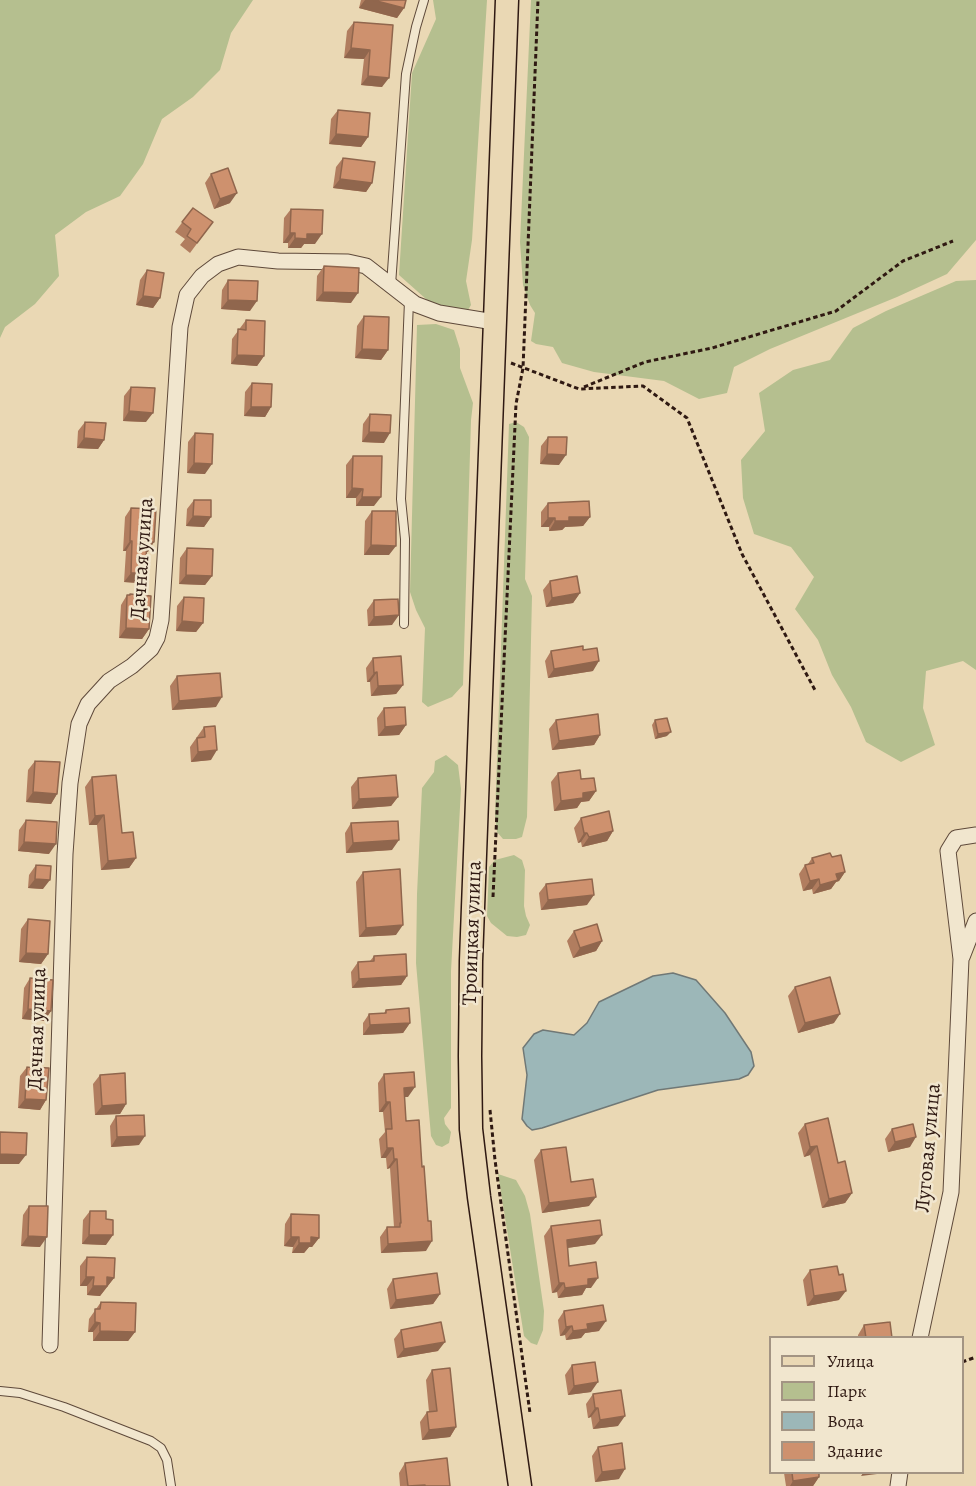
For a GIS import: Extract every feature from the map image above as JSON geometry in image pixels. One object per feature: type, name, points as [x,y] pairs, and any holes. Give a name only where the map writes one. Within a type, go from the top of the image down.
[{"type":"main road","name":"Троицкая улица","points":[[507,0],[471,961],[470,1056],[471,1118],[479,1197],[520,1486]]},
{"type":"street","name":"Дачная улица","points":[[50,1345],[64,866],[70,783],[79,724],[88,704],[109,681],[139,661],[158,638],[180,327],[187,295],[202,276],[218,264],[238,257],[278,261],[348,262],[366,266],[415,304],[439,313],[494,322]]},
{"type":"street","name":"Луговая улица","points":[[920,1336],[951,1192],[961,959],[948,851],[956,838],[976,835]]},
{"type":"street","name":"Луговая улица","points":[[961,959],[976,921]]},
{"type":"lane","points":[[390,286],[406,74],[424,0]]},
{"type":"lane","points":[[404,624],[405,539],[401,499],[410,300]]},
{"type":"lane","points":[[0,1391],[21,1393],[64,1407],[151,1441],[161,1448],[167,1460],[171,1486]]},
{"type":"path","points":[[493,904],[516,404],[523,368],[538,0]]},
{"type":"path","points":[[579,389],[645,362],[712,348],[836,311],[903,261],[953,241]]},
{"type":"path","points":[[493,367],[523,368],[579,389],[644,386],[687,418],[742,554],[816,692]]},
{"type":"path","points":[[490,1104],[495,1160],[530,1413]]},
{"type":"green space","points":[[0,0],[253,0],[231,33],[220,70],[193,97],[162,119],[143,164],[120,196],[86,212],[55,235],[59,276],[35,304],[5,327],[0,338]]},
{"type":"green space","points":[[433,0],[487,0],[472,240],[466,281],[471,305],[468,310],[456,313],[435,307],[399,275],[412,73],[436,19]]},
{"type":"green space","points":[[531,0],[976,0],[976,240],[947,274],[770,349],[734,367],[727,393],[699,399],[664,381],[594,372],[562,363],[553,347],[531,341],[535,313],[523,285],[520,242]]},
{"type":"green space","points":[[976,280],[976,670],[963,661],[926,671],[923,708],[935,745],[901,762],[866,742],[851,707],[832,675],[818,640],[795,609],[814,577],[791,547],[754,534],[743,498],[741,460],[765,431],[759,393],[793,370],[830,360],[853,328],[956,281]]},
{"type":"green space","points":[[436,324],[454,330],[460,349],[460,368],[473,403],[463,685],[452,697],[428,707],[422,702],[425,628],[410,592],[417,325]]},
{"type":"green space","points":[[516,422],[524,427],[529,437],[525,579],[532,596],[527,817],[522,837],[503,839],[497,832],[495,816],[509,424]]},
{"type":"green space","points":[[446,755],[458,765],[461,789],[451,971],[451,1108],[444,1118],[451,1132],[449,1143],[442,1147],[436,1145],[431,1136],[416,963],[422,788],[434,772],[435,761]]},
{"type":"green space","points":[[514,855],[522,860],[525,870],[524,906],[530,925],[526,935],[517,937],[507,936],[491,923],[487,916],[489,867],[495,860]]},
{"type":"green space","points":[[498,1174],[516,1180],[525,1196],[530,1214],[544,1311],[543,1330],[537,1345],[524,1336]]},
{"type":"water","points":[[673,973],[696,980],[725,1013],[751,1052],[754,1066],[748,1075],[739,1079],[658,1090],[542,1128],[532,1130],[527,1126],[522,1119],[527,1075],[523,1048],[534,1034],[543,1030],[574,1035],[587,1023],[599,1002],[653,976]]},
{"type":"building","points":[[373,0],[406,0],[404,8]]},
{"type":"building","points":[[354,22],[393,25],[389,78],[368,76],[370,50],[351,48]]},
{"type":"building","points":[[338,110],[370,113],[368,137],[336,134]]},
{"type":"building","points":[[343,158],[375,162],[372,183],[340,179]]},
{"type":"building","points":[[228,168],[237,193],[220,199],[211,174]]},
{"type":"building","points":[[193,208],[213,222],[197,243],[187,236],[191,229],[182,222]]},
{"type":"building","points":[[291,209],[323,210],[322,234],[307,234],[307,239],[295,238],[295,233],[290,233]]},
{"type":"building","points":[[324,266],[359,268],[358,293],[323,292]]},
{"type":"building","points":[[147,270],[164,273],[160,298],[143,296]]},
{"type":"building","points":[[228,280],[258,281],[257,301],[228,300]]},
{"type":"building","points":[[364,316],[389,317],[388,350],[362,349]]},
{"type":"building","points":[[246,320],[265,321],[264,356],[237,355],[238,329],[246,330]]},
{"type":"building","points":[[252,383],[272,384],[271,407],[251,407]]},
{"type":"building","points":[[131,387],[155,388],[153,413],[129,411]]},
{"type":"building","points":[[370,414],[391,415],[390,433],[369,432]]},
{"type":"building","points":[[85,422],[106,423],[104,440],[84,438]]},
{"type":"building","points":[[195,433],[213,434],[212,464],[194,463]]},
{"type":"building","points":[[548,437],[567,437],[566,455],[547,454]]},
{"type":"building","points":[[353,456],[382,456],[381,497],[362,497],[363,489],[352,488]]},
{"type":"building","points":[[194,500],[211,500],[211,517],[193,516]]},
{"type":"building","points":[[589,501],[590,517],[569,517],[569,521],[555,521],[555,518],[548,518],[548,503]]},
{"type":"building","points":[[131,508],[156,509],[154,542],[147,542],[145,573],[131,573]]},
{"type":"building","points":[[372,511],[396,511],[396,546],[371,545]]},
{"type":"building","points":[[187,548],[213,549],[212,576],[186,575]]},
{"type":"building","points":[[577,576],[580,593],[552,598],[550,581]]},
{"type":"building","points":[[127,595],[151,596],[149,629],[126,628]]},
{"type":"building","points":[[184,597],[204,598],[203,623],[182,621]]},
{"type":"building","points":[[398,599],[399,615],[374,617],[374,600]]},
{"type":"building","points":[[583,646],[583,650],[597,648],[599,661],[554,669],[551,651]]},
{"type":"building","points":[[401,656],[403,685],[378,686],[373,658]]},
{"type":"building","points":[[220,673],[222,697],[179,701],[177,676]]},
{"type":"building","points":[[405,707],[406,725],[385,727],[384,708]]},
{"type":"building","points":[[598,714],[600,735],[559,741],[556,720]]},
{"type":"building","points":[[667,718],[671,732],[658,734],[655,720]]},
{"type":"building","points":[[215,726],[217,750],[198,752],[197,738],[205,737],[204,727]]},
{"type":"building","points":[[35,761],[60,762],[57,794],[33,792]]},
{"type":"building","points":[[580,770],[581,779],[594,778],[596,791],[583,793],[583,798],[561,801],[558,773]]},
{"type":"building","points":[[116,775],[122,833],[133,832],[136,858],[108,861],[104,815],[95,816],[92,777]]},
{"type":"building","points":[[396,775],[398,797],[359,799],[358,778]]},
{"type":"building","points":[[609,811],[613,831],[589,837],[587,833],[584,833],[581,818]]},
{"type":"building","points":[[26,820],[57,822],[56,844],[24,842]]},
{"type":"building","points":[[398,821],[399,840],[353,843],[351,823]]},
{"type":"building","points":[[830,853],[832,857],[841,855],[845,872],[836,874],[838,880],[820,885],[819,879],[810,881],[805,865],[814,863],[812,858]]},
{"type":"building","points":[[36,865],[51,866],[50,880],[35,879]]},
{"type":"building","points":[[400,869],[403,925],[366,928],[363,872]]},
{"type":"building","points":[[592,879],[594,895],[548,900],[546,884]]},
{"type":"building","points":[[28,919],[50,921],[48,954],[26,953]]},
{"type":"building","points":[[597,924],[602,941],[580,948],[574,931]]},
{"type":"building","points":[[406,954],[407,976],[359,979],[358,962],[374,961],[374,956]]},
{"type":"building","points":[[830,977],[840,1014],[805,1023],[795,987]]},
{"type":"building","points":[[30,978],[53,980],[51,1011],[28,1009]]},
{"type":"building","points":[[409,1008],[410,1023],[370,1025],[369,1014]]},
{"type":"building","points":[[27,1067],[49,1068],[46,1100],[25,1099]]},
{"type":"building","points":[[414,1072],[415,1087],[404,1088],[406,1121],[419,1120],[422,1167],[424,1166],[428,1221],[431,1221],[432,1241],[388,1244],[387,1227],[400,1227],[401,1223],[397,1159],[394,1159],[393,1148],[387,1148],[386,1129],[392,1129],[390,1102],[386,1102],[384,1074]]},
{"type":"building","points":[[125,1073],[126,1104],[102,1106],[100,1075]]},
{"type":"building","points":[[144,1115],[145,1136],[117,1137],[116,1116]]},
{"type":"building","points":[[828,1118],[838,1163],[845,1161],[852,1193],[829,1199],[817,1146],[810,1147],[805,1124]]},
{"type":"building","points":[[913,1124],[916,1137],[895,1142],[892,1129]]},
{"type":"building","points":[[0,1132],[27,1133],[26,1155],[0,1154]]},
{"type":"building","points":[[566,1147],[571,1182],[593,1179],[596,1197],[549,1203],[541,1150]]},
{"type":"building","points":[[29,1206],[48,1206],[47,1237],[28,1236]]},
{"type":"building","points":[[90,1211],[106,1211],[106,1219],[113,1220],[113,1235],[89,1235]]},
{"type":"building","points":[[291,1214],[319,1215],[319,1238],[311,1237],[311,1243],[299,1243],[299,1237],[291,1237]]},
{"type":"building","points":[[600,1220],[602,1235],[567,1240],[569,1266],[596,1262],[598,1278],[588,1279],[588,1285],[565,1288],[564,1283],[559,1283],[551,1226]]},
{"type":"building","points":[[87,1257],[115,1258],[114,1278],[107,1277],[107,1286],[93,1286],[94,1277],[86,1277]]},
{"type":"building","points":[[837,1266],[839,1275],[843,1274],[846,1291],[814,1296],[810,1270]]},
{"type":"building","points":[[437,1273],[440,1294],[396,1300],[393,1279]]},
{"type":"building","points":[[101,1302],[136,1303],[135,1332],[100,1331],[100,1323],[95,1322],[95,1309],[100,1309]]},
{"type":"building","points":[[603,1305],[606,1321],[587,1324],[588,1329],[573,1331],[572,1326],[566,1327],[564,1311]]},
{"type":"building","points":[[441,1322],[445,1342],[404,1349],[401,1330]]},
{"type":"building","points":[[890,1322],[892,1336],[866,1336],[864,1325]]},
{"type":"building","points":[[595,1362],[598,1382],[574,1386],[572,1365]]},
{"type":"building","points":[[450,1368],[456,1427],[429,1430],[427,1412],[437,1411],[432,1370]]},
{"type":"building","points":[[621,1390],[625,1416],[600,1420],[593,1394]]},
{"type":"building","points":[[622,1443],[625,1469],[602,1472],[598,1447]]},
{"type":"building","points":[[447,1458],[450,1486],[408,1486],[405,1463]]},
{"type":"building","points":[[792,1474],[819,1474],[819,1477],[793,1481]]}]
